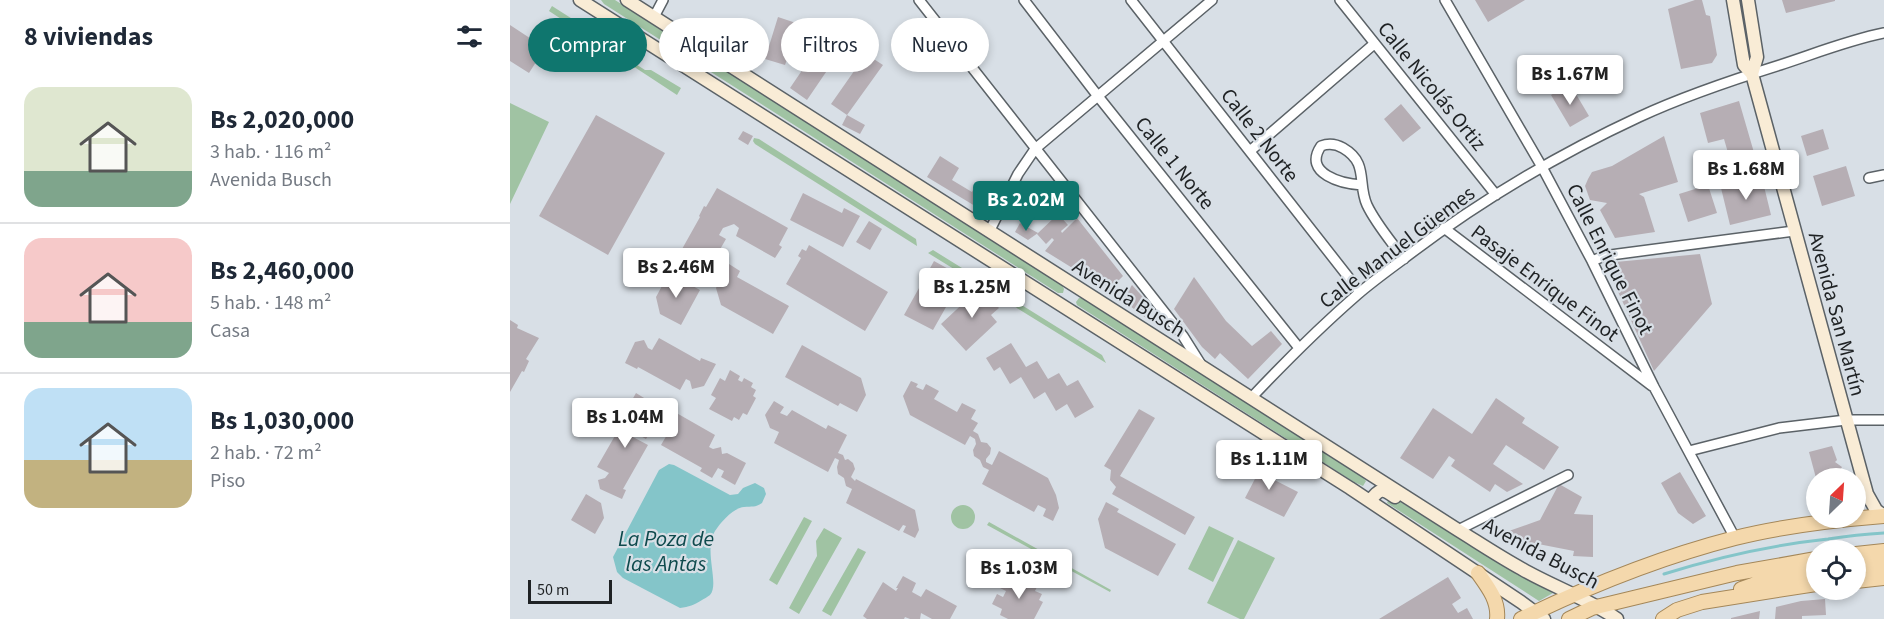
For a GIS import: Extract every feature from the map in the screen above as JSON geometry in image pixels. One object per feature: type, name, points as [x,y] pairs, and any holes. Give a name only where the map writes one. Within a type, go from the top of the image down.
[{"type":"main road","name":"Avenida Busch","points":[[627,0],[1436,517],[1522,569],[1575,594],[1617,619]]},
{"type":"main road","name":"Avenida San Martín","points":[[1733,0],[1744,65],[1752,74],[1867,494],[1876,510],[1884,516]]},
{"type":"main road","name":"Avenida San Martín","points":[[1748,0],[1757,57],[1752,74]]},
{"type":"main road","name":"Avenida Busch","points":[[584,1],[1370,501],[1540,615]]},
{"type":"main road","points":[[1065,308],[1077,289]]},
{"type":"main road","points":[[1370,501],[1377,492],[1386,491],[1418,512],[1436,517]]},
{"type":"main road","name":"Avenida San Martín","points":[[1866,499],[1867,494]]},
{"type":"main road","points":[[1866,518],[1884,516]]},
{"type":"main road","points":[[1521,619],[1540,615],[1575,594],[1612,578],[1735,538],[1806,525]]},
{"type":"main road","points":[[1866,553],[1884,551]]},
{"type":"main road","points":[[1569,619],[1581,612],[1599,607],[1737,573],[1806,561]]},
{"type":"main road","points":[[1866,569],[1881,573]]},
{"type":"main road","points":[[1478,573],[1492,593],[1497,619]]},
{"type":"main road","points":[[1663,619],[1677,610],[1772,578],[1806,573]]},
{"type":"main road","points":[[1866,578],[1881,573]]},
{"type":"main road","points":[[1702,602],[1806,586]]},
{"type":"street","points":[[654,17],[663,0]]},
{"type":"street","points":[[919,0],[1182,336],[1203,368]]},
{"type":"street","name":"Calle 1 Norte","points":[[1024,0],[1299,348]]},
{"type":"street","name":"Calle 2 Norte","points":[[1131,0],[1360,292]]},
{"type":"street","points":[[990,232],[1018,174],[1035,149],[1212,0]]},
{"type":"street","name":"Calle Nicolás Ortiz","points":[[1340,0],[1496,195]]},
{"type":"street","name":"Calle Enrique Finot","points":[[1445,0],[1542,167],[1592,261],[1654,387],[1735,538]]},
{"type":"street","name":"Calle Manuel Güemes","points":[[1251,398],[1299,348],[1360,292],[1444,228],[1542,167],[1640,116],[1692,95],[1884,33]]},
{"type":"street","points":[[1250,151],[1374,44]]},
{"type":"street","points":[[1362,185],[1340,183],[1326,176],[1318,164],[1317,157],[1321,146],[1327,143],[1336,145],[1355,157],[1360,167],[1362,185],[1362,191],[1367,205],[1404,259]]},
{"type":"street","points":[[1869,178],[1884,174]]},
{"type":"street","name":"Pasaje Enrique Finot","points":[[1444,228],[1654,387]]},
{"type":"street","points":[[1592,261],[1604,256],[1794,231]]},
{"type":"street","points":[[1154,338],[1166,332],[1170,327],[1169,320]]},
{"type":"street","points":[[1689,451],[1779,428],[1846,420],[1884,420]]},
{"type":"street","points":[[1458,530],[1568,475]]},
{"type":"green space","points":[[601,0],[615,0],[643,18],[626,18]]},
{"type":"green space","points":[[552,6],[571,18],[560,18],[549,11]]},
{"type":"green space","points":[[647,20],[659,28],[659,39],[647,31]]},
{"type":"green space","points":[[651,70],[681,88],[677,95],[642,72]]},
{"type":"green space","points":[[711,72],[728,72],[1062,285],[1063,293],[1058,293]]},
{"type":"green space","points":[[510,103],[549,122],[510,204]]},
{"type":"green space","points":[[754,138],[916,239],[917,246],[755,144]]},
{"type":"green space","points":[[933,250],[1102,355],[1106,363],[928,253]]},
{"type":"green space","points":[[1079,298],[1083,298],[1360,474],[1366,481],[1363,486],[1077,305]]},
{"type":"green space","points":[[1389,498],[1394,498],[1519,575],[1553,593],[1539,601],[1387,503]]},
{"type":"green space","points":[[963,505],[972,508],[975,517],[972,526],[963,529],[954,526],[951,517],[954,508]]},
{"type":"green space","points":[[804,517],[812,521],[777,585],[769,580]]},
{"type":"green space","points":[[989,522],[1111,590],[1110,592],[987,525]]},
{"type":"green space","points":[[1209,526],[1234,538],[1213,582],[1188,569]]},
{"type":"green space","points":[[824,528],[842,538],[799,614],[789,608],[817,556],[816,541]]},
{"type":"green space","points":[[1238,540],[1275,558],[1244,619],[1207,603]]},
{"type":"green space","points":[[858,548],[866,552],[831,616],[822,611]]},
{"type":"water","name":"La Poza de las Antas","points":[[669,464],[730,495],[738,494],[743,488],[755,483],[764,488],[766,494],[762,503],[736,510],[718,527],[711,547],[713,590],[710,595],[699,602],[680,608],[623,578],[617,572],[613,557],[659,470]]},
{"type":"building","points":[[1475,0],[1525,0],[1488,22]]},
{"type":"building","points":[[1702,0],[1706,15],[1710,16],[1717,55],[1712,63],[1681,69],[1668,9]]},
{"type":"building","points":[[1782,0],[1835,0],[1835,1],[1786,13]]},
{"type":"building","points":[[778,17],[781,18],[781,64],[769,60],[769,46]]},
{"type":"building","points":[[510,25],[528,37],[530,72],[529,73],[510,61]]},
{"type":"building","points":[[801,72],[826,72],[807,100],[790,88]]},
{"type":"building","points":[[853,72],[878,72],[847,115],[831,104]]},
{"type":"building","points":[[1570,84],[1589,116],[1570,127],[1551,95]]},
{"type":"building","points":[[1739,101],[1755,156],[1731,163],[1724,139],[1708,143],[1700,113]]},
{"type":"building","points":[[1401,104],[1421,128],[1403,142],[1384,119]]},
{"type":"building","points":[[596,115],[665,153],[608,255],[539,216]]},
{"type":"building","points":[[847,115],[865,125],[860,134],[842,125]]},
{"type":"building","points":[[1823,129],[1829,149],[1807,156],[1801,136]]},
{"type":"building","points":[[743,131],[753,136],[748,145],[738,139]]},
{"type":"building","points":[[1664,136],[1678,182],[1639,194],[1644,197],[1655,232],[1615,238],[1600,210],[1607,203],[1590,200],[1585,186],[1588,179],[1592,172],[1612,166]]},
{"type":"building","points":[[940,156],[959,168],[952,180],[972,192],[976,185],[999,199],[994,208],[985,212],[927,177]]},
{"type":"building","points":[[1846,166],[1855,196],[1822,206],[1813,176]]},
{"type":"building","points":[[1762,178],[1771,215],[1730,225],[1721,188]]},
{"type":"building","points":[[1708,185],[1717,213],[1688,222],[1679,194]]},
{"type":"building","points":[[717,188],[788,228],[779,245],[782,247],[775,258],[736,236],[739,228],[734,224],[723,228],[719,235],[726,239],[703,279],[693,273],[695,269],[677,258],[704,206],[706,207]]},
{"type":"building","points":[[803,193],[842,213],[844,208],[860,216],[843,247],[790,220]]},
{"type":"building","points":[[1058,214],[1068,225],[1061,231],[1062,233],[1077,218],[1123,276],[1109,290],[1098,279],[1095,282],[1045,251],[1054,240],[1052,238],[1046,244],[1037,234]]},
{"type":"building","points":[[869,221],[882,229],[870,250],[856,242]]},
{"type":"building","points":[[1020,223],[1038,233],[1028,240],[1015,232]]},
{"type":"building","points":[[809,245],[888,292],[865,331],[786,284],[801,258],[798,256],[802,249],[806,251]]},
{"type":"building","points":[[1700,254],[1712,304],[1654,371],[1605,263]]},
{"type":"building","points":[[934,261],[963,277],[933,330],[904,315]]},
{"type":"building","points":[[729,264],[740,271],[737,277],[789,306],[773,334],[721,305],[716,288]]},
{"type":"building","points":[[669,273],[700,290],[681,325],[660,314],[656,297]]},
{"type":"building","points":[[1194,277],[1226,321],[1252,346],[1271,331],[1282,344],[1248,379],[1220,353],[1215,359],[1202,347],[1174,309]]},
{"type":"building","points":[[976,284],[999,308],[991,315],[997,322],[966,351],[941,324],[971,296],[967,292]]},
{"type":"building","points":[[1132,285],[1151,306],[1151,312],[1146,318],[1122,300]]},
{"type":"building","points":[[510,320],[518,325],[517,328],[539,338],[526,359],[529,361],[524,372],[522,371],[510,392]]},
{"type":"building","points":[[659,338],[700,361],[701,358],[716,364],[704,386],[692,389],[690,381],[686,379],[680,390],[638,367],[637,369],[625,363],[635,342],[644,340],[648,348],[652,350]]},
{"type":"building","points":[[1011,343],[1026,367],[1037,361],[1048,379],[1059,373],[1067,386],[1078,380],[1094,407],[1075,418],[1067,404],[1056,411],[1045,392],[1034,399],[1021,377],[1010,384],[1000,367],[994,371],[986,358]]},
{"type":"building","points":[[802,345],[861,378],[866,395],[857,412],[840,403],[838,406],[785,377]]},
{"type":"building","points":[[730,370],[740,376],[738,380],[742,382],[744,378],[753,383],[751,387],[756,390],[753,396],[756,398],[747,415],[743,413],[739,420],[734,417],[732,421],[709,409],[716,398],[711,395],[720,378],[725,381]]},
{"type":"building","points":[[911,381],[923,390],[926,384],[939,391],[934,399],[957,412],[962,403],[976,410],[971,419],[978,423],[973,431],[978,434],[981,442],[987,443],[991,448],[986,462],[992,465],[999,451],[1048,478],[1059,508],[1053,521],[1043,516],[1046,509],[1038,505],[1034,512],[982,484],[989,470],[983,467],[980,460],[974,456],[975,439],[970,436],[965,445],[910,415],[903,396]]},
{"type":"building","points":[[636,393],[649,401],[643,413],[646,415],[651,431],[646,439],[633,432],[631,436],[648,445],[623,489],[626,490],[622,499],[600,489],[598,480],[605,478],[609,473],[597,467],[620,427],[616,424],[622,412],[632,418],[636,412],[628,407]]},
{"type":"building","points":[[1496,398],[1525,418],[1522,423],[1559,447],[1544,470],[1506,445],[1493,464],[1523,484],[1507,492],[1495,484],[1490,492],[1451,466],[1455,460],[1449,456],[1433,479],[1400,458],[1433,408],[1472,434]]},
{"type":"building","points":[[774,401],[784,407],[780,413],[787,416],[792,410],[826,429],[828,425],[847,435],[838,453],[843,455],[845,460],[848,459],[853,463],[855,469],[851,477],[915,510],[919,530],[915,538],[903,532],[906,526],[903,525],[899,531],[846,503],[852,489],[846,486],[844,478],[838,474],[839,460],[835,458],[828,472],[774,443],[779,432],[770,428],[765,415]]},
{"type":"building","points":[[664,404],[715,435],[709,447],[713,449],[721,447],[722,454],[727,453],[746,463],[735,485],[721,477],[724,471],[718,468],[712,478],[700,471],[702,468],[661,445],[668,433],[663,430],[654,433],[652,424]]},
{"type":"building","points":[[1139,409],[1155,418],[1120,476],[1195,517],[1185,535],[1112,494],[1116,487],[1110,480],[1111,470],[1104,466]]},
{"type":"building","points":[[1832,446],[1837,460],[1835,462],[1842,467],[1813,468],[1809,452]]},
{"type":"building","points":[[1256,454],[1265,459],[1259,472],[1298,492],[1284,517],[1245,498],[1257,475],[1247,470]]},
{"type":"building","points":[[1680,472],[1706,516],[1693,524],[1678,513],[1661,483]]},
{"type":"building","points":[[1559,484],[1582,497],[1574,514],[1593,515],[1593,557],[1573,556],[1574,551],[1528,542],[1506,532],[1540,520]]},
{"type":"building","points":[[586,494],[601,503],[604,518],[595,534],[571,520]]},
{"type":"building","points":[[1106,502],[1119,509],[1117,512],[1176,544],[1158,576],[1105,548],[1098,519]]},
{"type":"building","points":[[903,576],[916,583],[912,592],[921,597],[926,589],[957,606],[950,619],[932,619],[921,613],[920,619],[905,617],[904,619],[867,619],[863,616],[883,582],[896,591]]},
{"type":"building","points":[[1448,577],[1461,598],[1452,604],[1458,613],[1467,608],[1473,619],[1379,619]]},
{"type":"building","points":[[1013,578],[1019,582],[1021,578],[1037,587],[1035,591],[1042,594],[1039,600],[1043,602],[1034,619],[1008,619],[1000,615],[1002,609],[992,604],[997,594],[1003,597],[1006,591],[1000,588],[1004,581],[1010,584]]},
{"type":"building","points":[[1825,600],[1826,615],[1802,616],[1802,619],[1775,619],[1776,607],[1801,601]]},
{"type":"building","points":[[1760,611],[1759,619],[1731,619],[1731,618]]},
{"type":"waterway","points":[[1664,574],[1766,548],[1884,533]]}]
